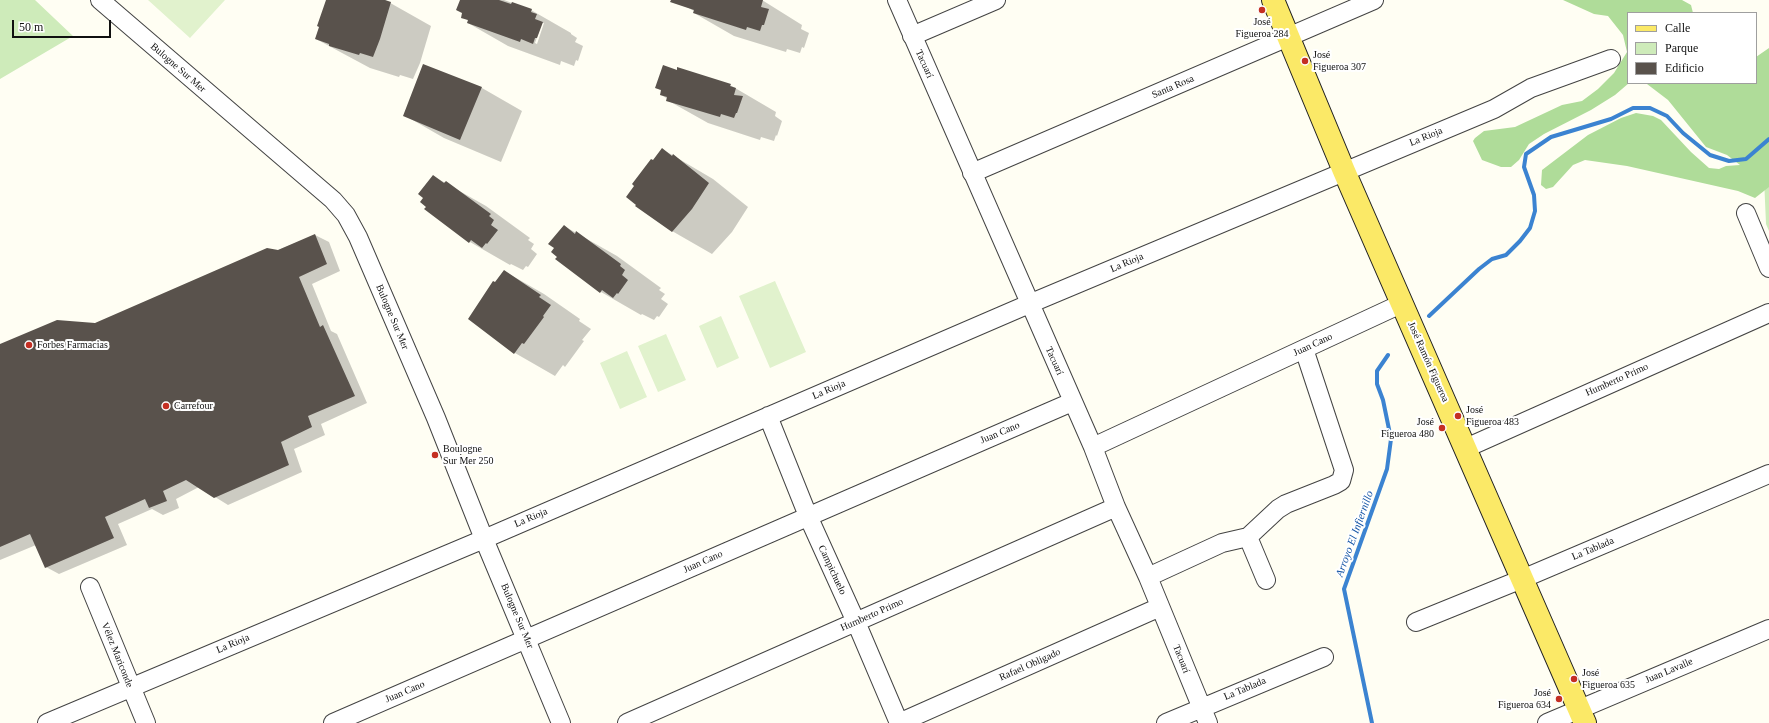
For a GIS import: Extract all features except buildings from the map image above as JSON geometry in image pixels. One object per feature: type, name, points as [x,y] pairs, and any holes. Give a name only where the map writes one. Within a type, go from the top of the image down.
[{"type":"main road","name":"José Ramón Figueroa","points":[[1272,0],[1344,171],[1582,716]]},
{"type":"street","name":"Bulogne Sur Mer","points":[[100,0],[333,200],[346,215],[358,237],[436,418],[484,539],[561,723]]},
{"type":"street","name":"Tacuarí","points":[[897,0],[1093,447],[1116,507],[1148,577],[1204,715]]},
{"type":"street","points":[[912,36],[996,0]]},
{"type":"street","name":"Santa Rosa","points":[[972,173],[1374,0]]},
{"type":"street","name":"La Rioja","points":[[47,723],[484,539],[1030,304],[1494,109],[1531,88],[1611,59]]},
{"type":"street","points":[[1746,213],[1769,268]]},
{"type":"street","name":"Juan Cano","points":[[1093,447],[1402,302]]},
{"type":"street","name":"Humberto Primo","points":[[1466,448],[1769,313]]},
{"type":"street","points":[[1148,577],[1222,543],[1248,537],[1282,507],[1297,499],[1341,481],[1344,470],[1304,349]]},
{"type":"street","name":"Juan Cano","points":[[333,723],[1072,402]]},
{"type":"street","name":"Campichuelo","points":[[768,416],[808,516],[856,622],[899,723]]},
{"type":"street","name":"La Tablada","points":[[1416,622],[1522,579],[1769,474]]},
{"type":"street","name":"Humberto Primo","points":[[627,723],[1116,507]]},
{"type":"street","points":[[1248,537],[1266,580]]},
{"type":"street","name":"Vélez Mariconde","points":[[90,587],[146,723]]},
{"type":"street","name":"Rafael Obligado","points":[[899,723],[1160,607]]},
{"type":"street","name":"Juan Lavalle","points":[[1547,723],[1582,716],[1769,629]]},
{"type":"street","name":"La Tablada","points":[[1166,723],[1204,715],[1324,657]]},
{"type":"green space","points":[[0,0],[35,0],[73,36],[0,79]]},
{"type":"green space","points":[[148,0],[225,0],[190,38]]},
{"type":"green space","points":[[1563,0],[1682,0],[1691,5],[1693,12],[1627,12],[1627,52],[1623,35],[1608,16],[1594,14]]},
{"type":"green space","points":[[1769,48],[1769,187],[1755,198],[1738,191],[1627,166],[1585,160],[1573,165],[1553,187],[1546,189],[1541,185],[1542,170],[1588,135],[1621,118],[1636,113],[1653,116],[1661,120],[1691,152],[1709,168],[1719,169],[1726,166],[1740,165],[1727,155],[1706,147],[1668,100],[1647,84],[1757,84],[1757,56]]},
{"type":"green space","points":[[1627,52],[1628,84],[1615,95],[1591,110],[1544,134],[1529,144],[1519,160],[1511,167],[1501,167],[1482,160],[1473,141],[1484,131],[1515,127],[1562,105],[1582,101],[1598,89],[1614,73]]},
{"type":"green space","points":[[1769,174],[1769,231],[1766,224],[1764,178]]},
{"type":"green space","points":[[775,281],[806,352],[770,368],[739,296]]},
{"type":"green space","points":[[721,316],[739,358],[717,368],[699,326]]},
{"type":"green space","points":[[666,334],[686,380],[658,392],[638,346]]},
{"type":"green space","points":[[627,351],[647,397],[620,409],[600,363]]},
{"type":"waterway","name":"Arroyo El Infiernillo","points":[[1429,316],[1479,269],[1492,259],[1506,255],[1530,228],[1535,211],[1534,195],[1524,167],[1526,154],[1551,137],[1611,119],[1633,108],[1650,108],[1667,116],[1683,133],[1710,155],[1729,161],[1746,159],[1769,139]]},
{"type":"waterway","name":"Arroyo El Infiernillo","points":[[1372,723],[1344,589],[1387,469],[1391,439],[1383,400],[1377,384],[1377,371],[1388,355]]},
{"type":"place","name":"José Figueroa 284","points":[[1262,10]]},
{"type":"place","name":"José Figueroa 307","points":[[1305,61]]},
{"type":"place","name":"Forbes Farmacias","points":[[29,345]]},
{"type":"place","name":"Carrefour","points":[[166,406]]},
{"type":"place","name":"José Figueroa 483","points":[[1458,416]]},
{"type":"place","name":"José Figueroa 480","points":[[1442,428]]},
{"type":"place","name":"Boulogne Sur Mer 250","points":[[435,455]]},
{"type":"place","name":"José Figueroa 635","points":[[1574,679]]},
{"type":"place","name":"José Figueroa 634","points":[[1559,699]]}]
